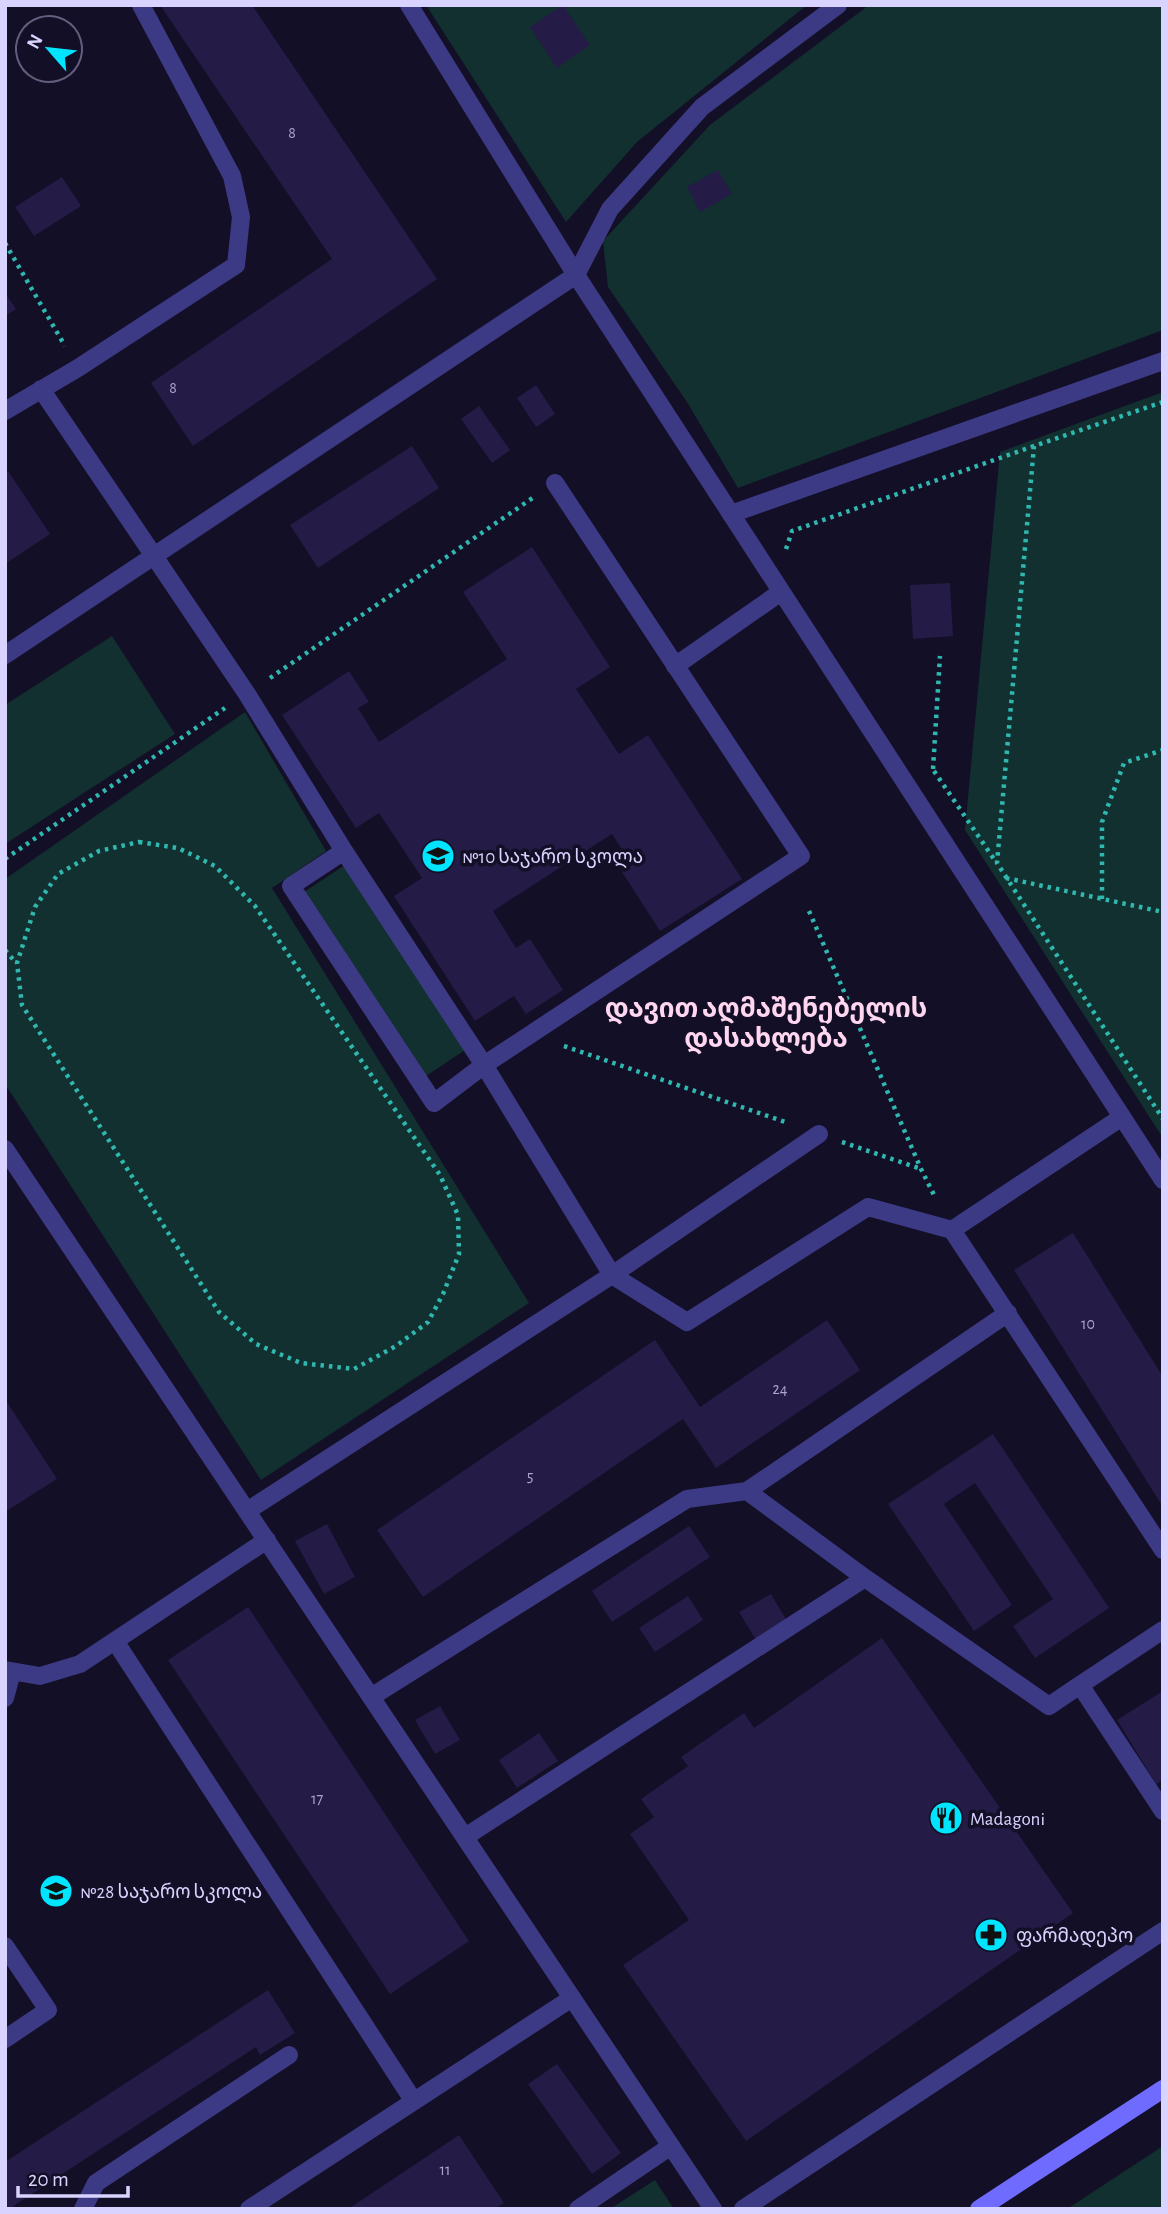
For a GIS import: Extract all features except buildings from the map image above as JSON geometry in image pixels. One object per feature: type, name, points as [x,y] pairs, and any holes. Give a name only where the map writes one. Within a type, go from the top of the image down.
[{"type":"main road","points":[[979,2209],[1163,2089]]},
{"type":"street","points":[[5,411],[78,368],[236,265],[241,217],[232,176],[141,5]]},
{"type":"street","points":[[409,5],[576,275],[1163,1180]]},
{"type":"street","points":[[5,655],[576,275],[610,209],[702,107],[838,5]]},
{"type":"street","points":[[731,514],[1163,361]]},
{"type":"street","points":[[41,389],[247,694],[344,851],[484,1065],[612,1275],[687,1322],[868,1207],[953,1230],[1163,1550]]},
{"type":"street","points":[[344,851],[291,886],[434,1103],[484,1065],[801,856],[555,483]]},
{"type":"street","points":[[675,666],[781,592]]},
{"type":"street","points":[[953,1230],[1122,1117]]},
{"type":"street","points":[[247,1511],[612,1275],[819,1134]]},
{"type":"street","points":[[5,1149],[713,2209]]},
{"type":"street","points":[[371,1697],[687,1499],[747,1491],[1007,1313]]},
{"type":"street","points":[[747,1491],[865,1578],[1049,1706],[1163,1630]]},
{"type":"street","points":[[5,1698],[8,1671],[40,1676],[80,1664],[267,1540]]},
{"type":"street","points":[[465,1837],[865,1578]]},
{"type":"street","points":[[115,1641],[413,2100]]},
{"type":"street","points":[[1080,1685],[1163,1811]]},
{"type":"street","points":[[743,2209],[1163,1931]]},
{"type":"street","points":[[5,1946],[48,2010],[5,2039]]},
{"type":"street","points":[[249,2209],[572,1998]]},
{"type":"street","points":[[83,2209],[96,2183],[289,2055]]},
{"type":"street","points":[[578,2209],[671,2146]]},
{"type":"path","points":[[5,243],[78,368]]},
{"type":"path","points":[[785,551],[792,531],[1163,402]]},
{"type":"path","points":[[997,863],[1034,446]]},
{"type":"path","points":[[5,859],[555,483]]},
{"type":"path","points":[[933,769],[940,656]]},
{"type":"path","points":[[1102,899],[1102,822],[1124,763],[1163,750]]},
{"type":"path","points":[[925,757],[1163,1119]]},
{"type":"path","points":[[5,950],[17,963],[22,1005],[219,1312],[237,1328],[256,1344],[301,1363],[354,1369],[396,1346],[429,1322],[459,1255],[458,1214],[440,1175],[255,906],[215,866],[178,848],[139,842],[99,851],[58,874],[35,906],[17,963]]},
{"type":"path","points":[[1005,878],[1163,912]]},
{"type":"path","points":[[809,911],[921,1170],[953,1230]]},
{"type":"path","points":[[530,1035],[921,1170]]},
{"type":"green space","points":[[426,5],[807,5],[637,142],[566,222]]},
{"type":"green space","points":[[869,5],[1163,5],[1163,330],[738,488],[687,402],[608,287],[603,241],[710,125]]},
{"type":"green space","points":[[1163,392],[1163,1138],[965,830],[1000,452]]},
{"type":"green space","points":[[112,636],[175,734],[5,844],[5,705]]},
{"type":"green space","points":[[245,712],[326,851],[272,888],[529,1303],[261,1480],[5,1084],[5,879]]},
{"type":"green space","points":[[345,865],[468,1048],[423,1078],[301,894]]},
{"type":"green space","points":[[1163,2146],[1163,2206],[1158,2209],[1067,2209]]},
{"type":"green space","points":[[655,2180],[674,2209],[610,2209]]},
{"type":"place","name":"№10 საჯარო სკოლა","points":[[438,856]]},
{"type":"place","name":"Madagoni","points":[[946,1818]]},
{"type":"place","name":"№28 საჯარო სკოლა","points":[[56,1891]]},
{"type":"place","name":"ფარმადეპო","points":[[991,1935]]},
{"type":"district","name":"დავით აღმაშენებელის დასახლება","points":[[766,1023]]}]
